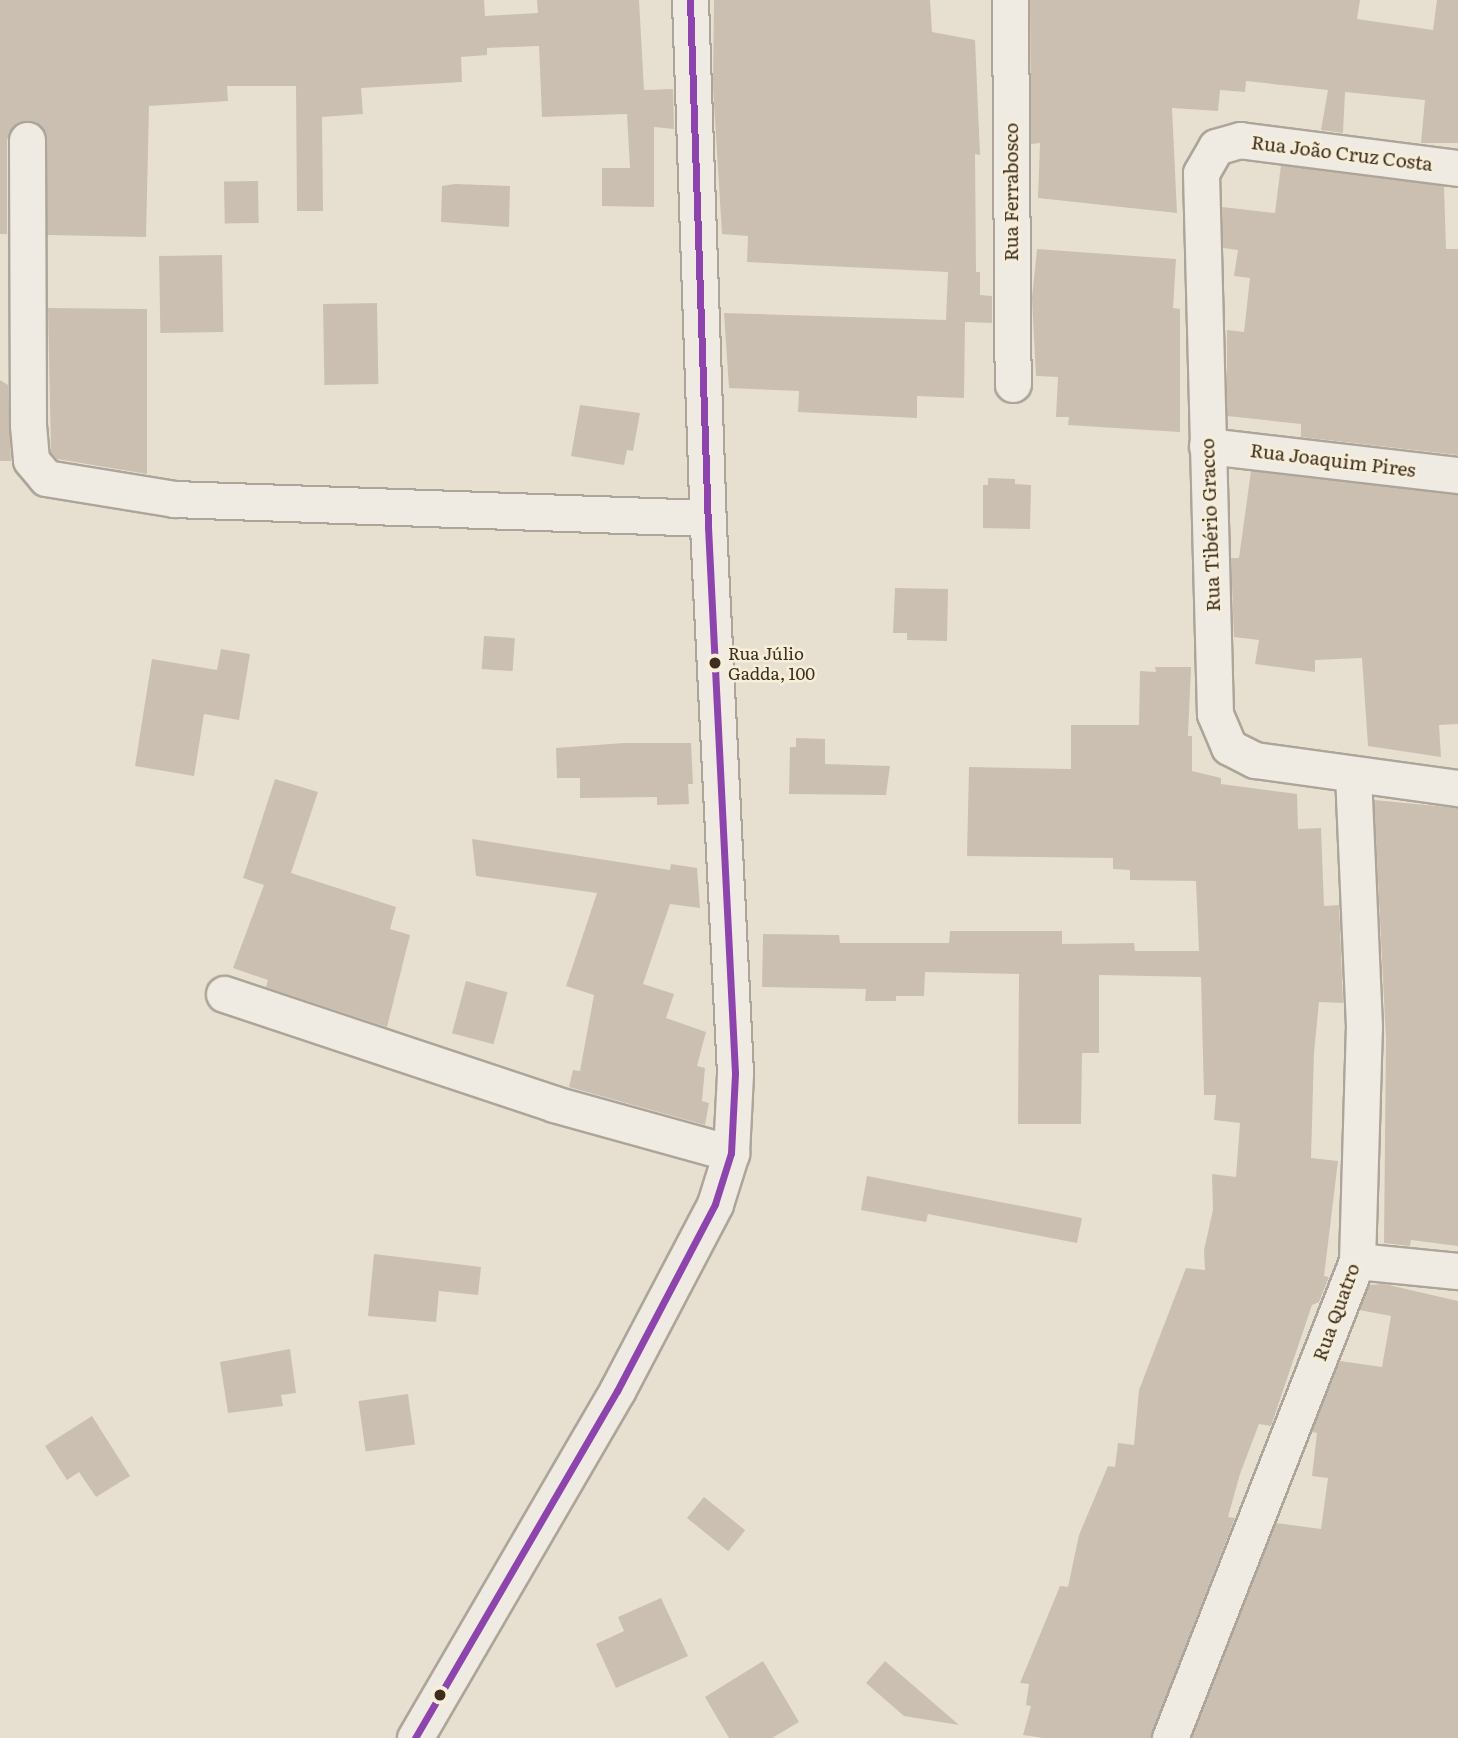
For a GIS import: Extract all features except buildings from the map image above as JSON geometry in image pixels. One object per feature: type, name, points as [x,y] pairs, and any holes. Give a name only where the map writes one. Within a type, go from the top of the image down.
[{"type":"street","points":[[415,1738],[617,1391],[715,1204],[731,1153],[735,1073],[708,519],[690,0]]},
{"type":"street","name":"Rua Ferrabosco","points":[[1010,0],[1013,384]]},
{"type":"street","points":[[27,140],[13,348],[31,460],[46,478],[174,499],[708,519]]},
{"type":"street","name":"Rua João Cruz Costa","points":[[1201,173],[1216,148],[1240,140],[1458,168]]},
{"type":"street","name":"Rua Tibério Gracco","points":[[1201,173],[1215,714],[1229,747],[1255,760],[1458,788]]},
{"type":"street","name":"Rua Joaquim Pires","points":[[1207,446],[1458,475]]},
{"type":"street","name":"Rua Quatro","points":[[1170,1738],[1357,1261],[1364,1026],[1353,775]]},
{"type":"street","points":[[224,993],[554,1104],[731,1153]]},
{"type":"street","points":[[1357,1261],[1458,1271]]},
{"type":"transit line","points":[[415,1738],[617,1391],[715,1204],[731,1153],[735,1073],[708,527],[690,0]]},
{"type":"place","name":"Rua Júlio Gadda, 100","points":[[715,663]]}]
